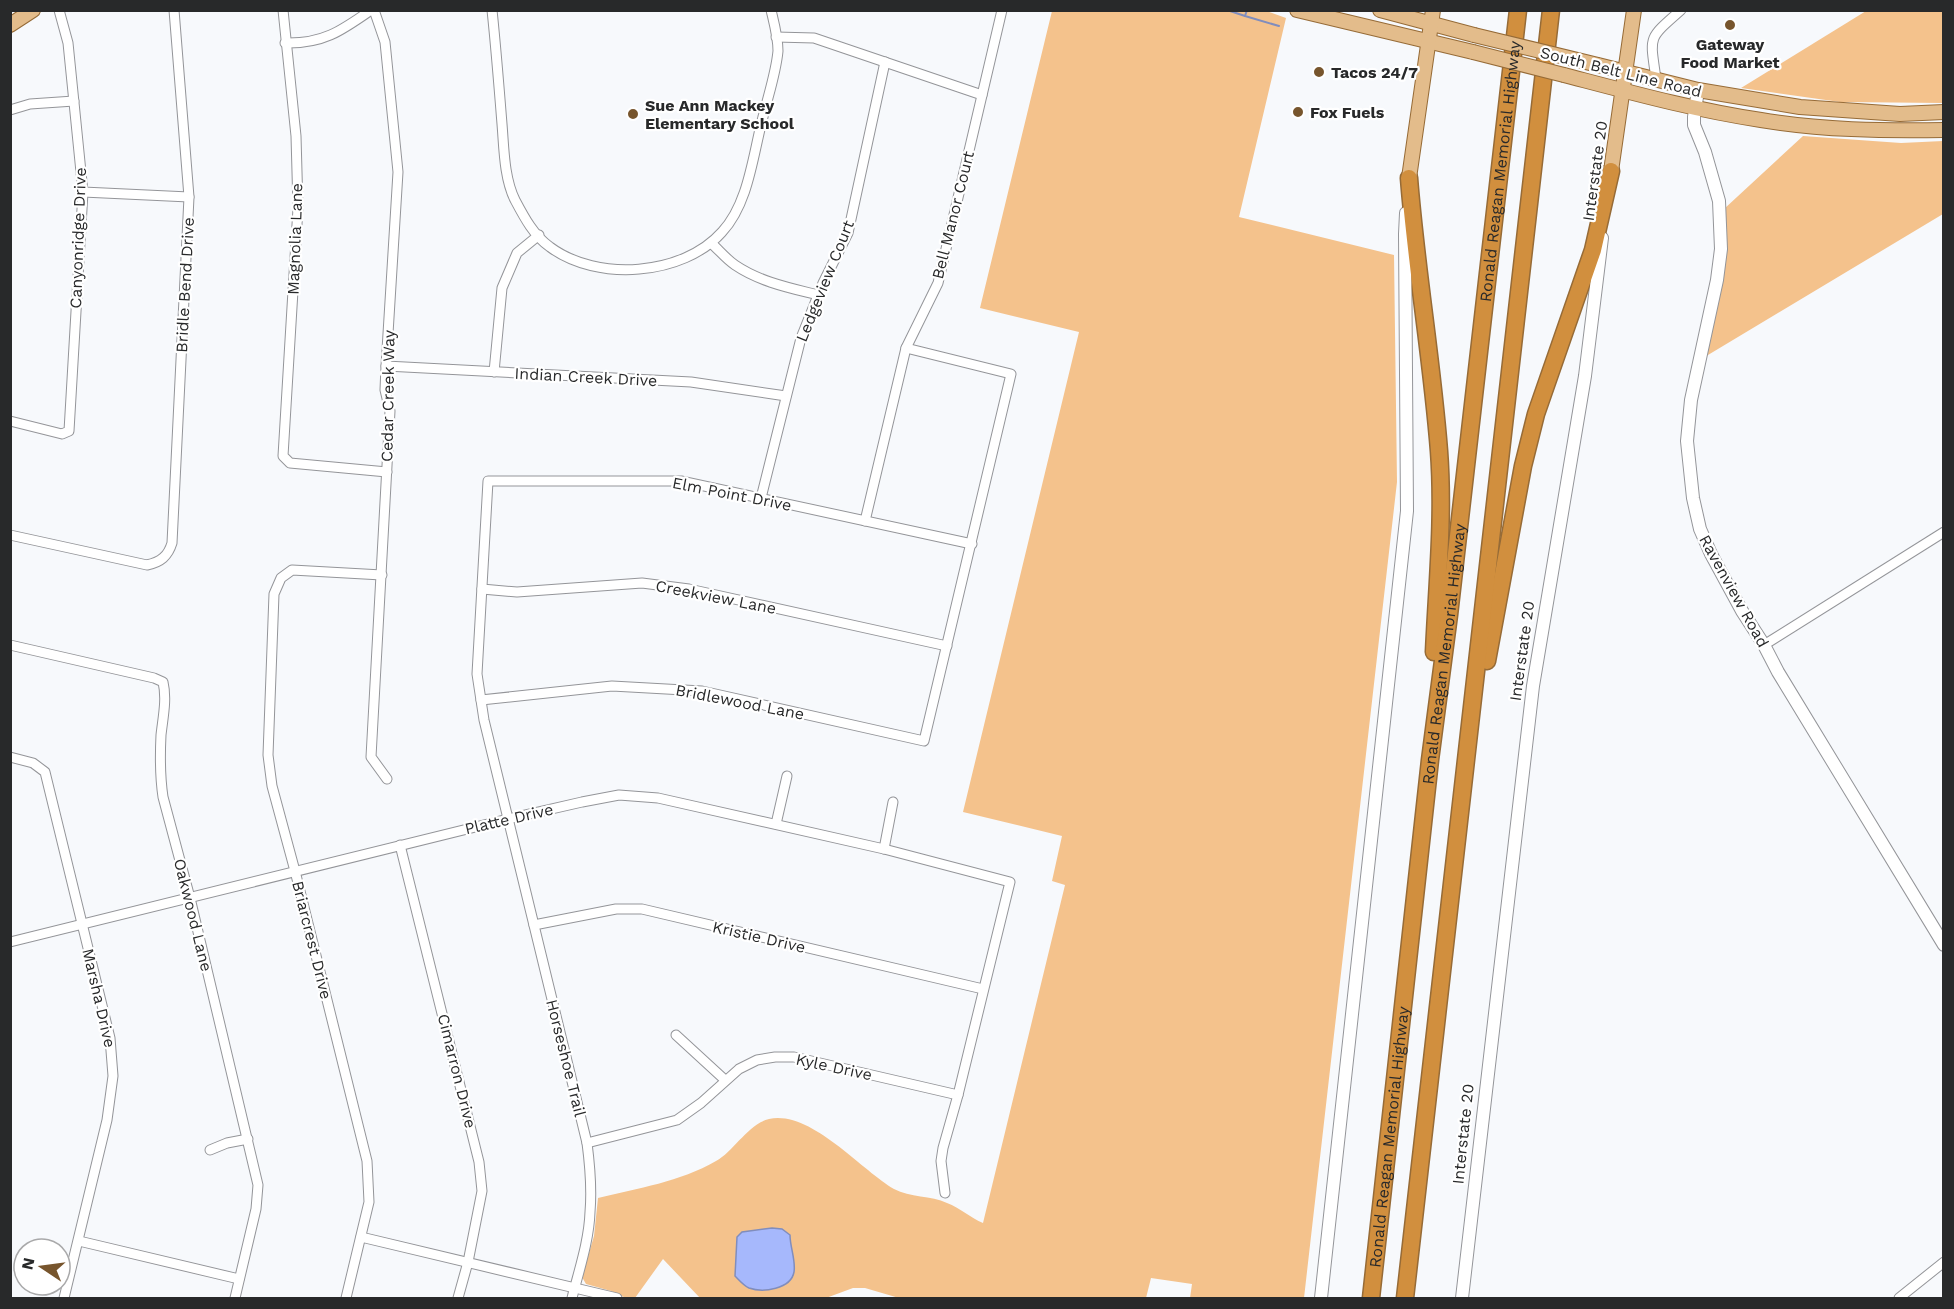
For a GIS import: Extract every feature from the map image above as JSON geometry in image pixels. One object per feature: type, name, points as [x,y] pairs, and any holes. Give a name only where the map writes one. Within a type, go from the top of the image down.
[{"type":"highway","name":"Ronald Reagan Memorial Highway","points":[[1371,1299],[1430,760],[1449,615],[1518,10]]},
{"type":"highway","name":"Ronald Reagan Memorial Highway","points":[[1405,1299],[1551,10]]},
{"type":"highway","points":[[1462,797],[1523,466],[1536,414],[1593,250],[1611,171]]},
{"type":"highway","points":[[1409,178],[1439,452],[1441,504],[1430,760]]},
{"type":"main road","points":[[10,25],[33,10]]},
{"type":"main road","name":"South Belt Line Road","points":[[1297,10],[1695,108],[1762,120],[1846,129],[1944,130]]},
{"type":"main road","name":"South Belt Line Road","points":[[1380,10],[1432,17],[1474,35],[1698,90],[1800,107],[1900,114],[1944,112]]},
{"type":"main road","name":"Interstate 20","points":[[1462,1299],[1533,686],[1585,376],[1634,10]]},
{"type":"main road","points":[[1321,1299],[1407,512],[1405,234],[1409,178],[1432,17]]},
{"type":"main road","name":"Ravenview Road","points":[[1698,90],[1694,125],[1705,152],[1719,201],[1721,249],[1717,280],[1691,400],[1687,441],[1693,498],[1700,529],[1742,611],[1944,945]]},
{"type":"street","name":"Canyonridge Drive","points":[[10,422],[62,434],[69,431],[83,192],[68,43],[59,10]]},
{"type":"street","name":"Bridle Bend Drive","points":[[10,534],[138,564],[156,563],[164,558],[172,543],[189,197],[174,10]]},
{"type":"street","name":"Magnolia Lane","points":[[283,10],[296,136],[298,208],[283,456],[291,463],[387,472]]},
{"type":"street","points":[[285,43],[306,43],[339,32],[372,10]]},
{"type":"street","name":"Cedar Creek Way","points":[[372,10],[385,42],[398,172],[386,366],[385,390],[390,411],[371,757],[387,779]]},
{"type":"street","points":[[492,10],[506,163],[514,197],[530,226],[550,247],[576,261],[604,268],[636,269],[668,264],[693,255],[711,243],[732,218],[745,189],[774,74],[778,50],[771,10]]},
{"type":"street","name":"Bell Manor Court","points":[[865,520],[906,348],[938,283],[1002,10]]},
{"type":"street","points":[[1656,79],[1652,39],[1681,10]]},
{"type":"street","points":[[776,37],[814,38],[982,95]]},
{"type":"street","name":"Ledgeview Court","points":[[761,498],[801,338],[818,295],[848,233],[885,62]]},
{"type":"street","points":[[10,110],[30,104],[74,101]]},
{"type":"street","points":[[83,192],[189,197]]},
{"type":"street","points":[[494,372],[502,288],[517,253],[538,235]]},
{"type":"street","points":[[711,243],[733,264],[753,276],[777,285],[818,295]]},
{"type":"street","points":[[906,348],[1011,374],[947,646]]},
{"type":"street","name":"Indian Creek Drive","points":[[386,366],[691,382],[786,396]]},
{"type":"street","name":"Elm Point Drive","points":[[488,481],[681,481],[972,544]]},
{"type":"street","name":"Horseshoe Trail","points":[[488,481],[477,674],[484,720],[587,1143],[591,1176],[590,1214],[586,1241],[572,1299]]},
{"type":"street","points":[[1764,645],[1944,532]]},
{"type":"street","name":"Briarcrest Drive","points":[[346,1299],[369,1202],[367,1161],[272,786],[268,755],[274,594],[281,578],[292,570],[382,575]]},
{"type":"street","name":"Creekview Lane","points":[[482,590],[517,592],[642,583],[689,590],[947,646]]},
{"type":"street","name":"Oakwood Lane","points":[[10,645],[163,682],[165,690],[161,738],[161,783],[258,1185],[256,1209],[235,1299]]},
{"type":"street","name":"Bridlewood Lane","points":[[481,700],[612,686],[691,690],[924,741],[947,646]]},
{"type":"street","name":"Marsha Drive","points":[[10,757],[33,763],[45,772],[111,1038],[113,1076],[107,1120],[64,1299]]},
{"type":"street","points":[[776,824],[787,776]]},
{"type":"street","name":"Platte Drive","points":[[10,942],[400,845],[619,795],[676,801],[884,849],[1010,882],[983,989]]},
{"type":"street","points":[[884,849],[893,802]]},
{"type":"street","name":"Cimarron Drive","points":[[400,845],[479,1162],[482,1191],[458,1299]]},
{"type":"street","name":"Kristie Drive","points":[[534,925],[616,909],[642,909],[983,989]]},
{"type":"street","points":[[945,1193],[941,1161],[983,989]]},
{"type":"street","points":[[676,1035],[725,1080]]},
{"type":"street","name":"Kyle Drive","points":[[587,1143],[677,1120],[701,1103],[739,1069],[757,1060],[775,1057],[794,1058],[958,1095]]},
{"type":"street","points":[[210,1150],[227,1143],[248,1139]]},
{"type":"street","points":[[361,1237],[617,1299]]},
{"type":"street","points":[[79,1241],[239,1280]]},
{"type":"street","points":[[1899,1299],[1944,1262]]},
{"type":"shaded area","points":[[1264,10],[1286,18],[1239,217],[1394,255],[1397,482],[1304,1298],[1190,1298],[1192,1284],[1151,1278],[1146,1298],[899,1298],[865,1288],[853,1288],[826,1298],[700,1298],[663,1259],[635,1298],[626,1298],[586,1284],[582,1277],[594,1236],[598,1198],[659,1184],[702,1168],[723,1157],[754,1126],[769,1119],[785,1119],[802,1123],[835,1144],[894,1189],[907,1194],[941,1200],[983,1223],[1065,885],[1052,881],[1062,836],[963,812],[1079,332],[980,308],[1052,11]]},
{"type":"shaded area","points":[[1866,11],[1943,11],[1943,103],[1840,102],[1741,88]]},
{"type":"shaded area","points":[[1803,136],[1901,143],[1943,141],[1943,214],[1703,358],[1724,209]]},
{"type":"water","points":[[782,1229],[790,1235],[794,1263],[792,1278],[782,1286],[769,1290],[749,1288],[735,1276],[737,1237],[742,1232]]},
{"type":"waterway","points":[[1227,10],[1245,16]]},
{"type":"waterway","points":[[1247,10],[1245,16],[1279,26]]},
{"type":"place","name":"Gateway Food Market","points":[[1730,25]]},
{"type":"place","name":"Tacos 24/7","points":[[1319,72]]},
{"type":"place","name":"Fox Fuels","points":[[1298,112]]},
{"type":"place","name":"Sue Ann Mackey Elementary School","points":[[633,114]]}]
